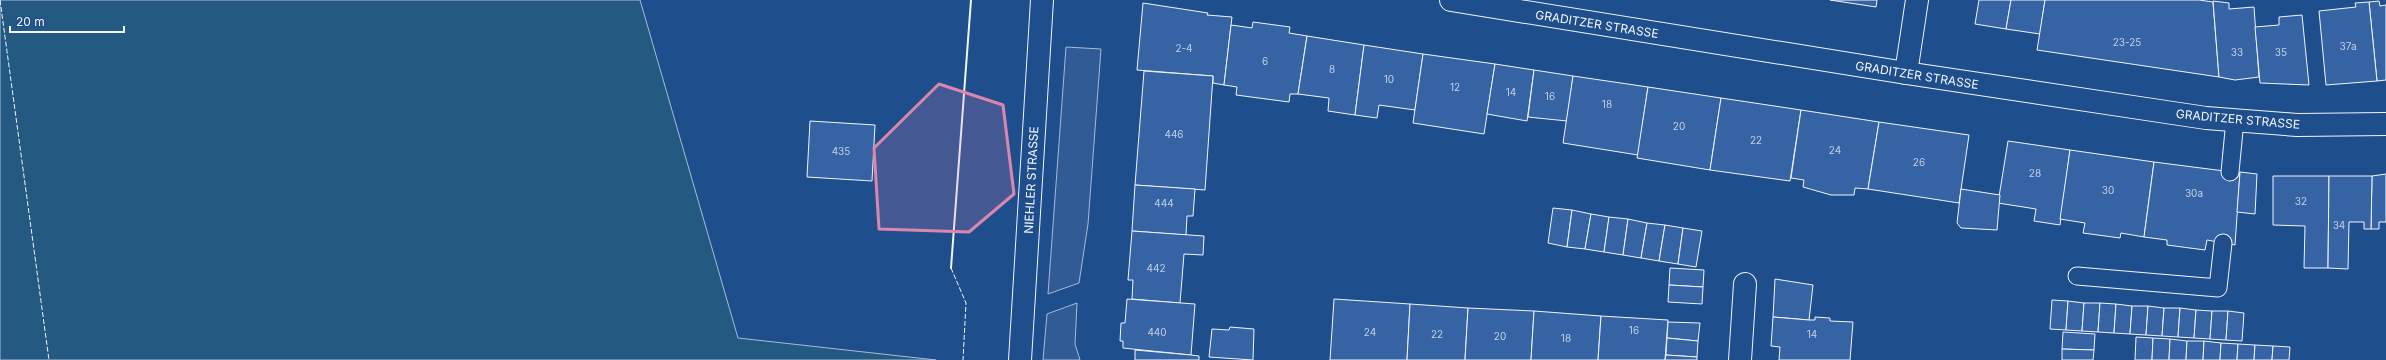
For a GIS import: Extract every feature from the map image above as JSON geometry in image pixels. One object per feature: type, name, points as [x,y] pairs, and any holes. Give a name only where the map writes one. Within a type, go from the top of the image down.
[{"type":"street","name":"NIEHLER STRASSE","points":[[1020,360],[1042,0]]},
{"type":"street","name":"GRADITZER STRASSE","points":[[1451,0],[1906,73],[2235,120],[2297,125],[2386,124]]},
{"type":"street","points":[[1906,73],[1917,0]]},
{"type":"street","points":[[1740,360],[1744,284]]},
{"type":"lane","points":[[2230,172],[2235,120]]},
{"type":"lane","points":[[2077,276],[2218,288],[2223,243]]},
{"type":"highlighted area","points":[[939,84],[1003,105],[1014,194],[969,232],[879,229],[874,148]]},
{"type":"shaded area","points":[[0,0],[640,0],[738,338],[936,360],[0,360]]},
{"type":"shaded area","points":[[1066,47],[1101,49],[1088,224],[1079,283],[1048,294]]},
{"type":"shaded area","points":[[1077,303],[1075,344],[1080,360],[1043,360],[1047,314]]},
{"type":"building","points":[[1830,0],[1877,0],[1876,7]]},
{"type":"building","points":[[1979,0],[2011,0],[2006,29],[1975,24]]},
{"type":"building","points":[[2011,0],[2045,0],[2040,34],[2006,29]]},
{"type":"building","points":[[2045,0],[2199,0],[2213,2],[2219,77],[2037,50]]},
{"type":"building","points":[[2213,1],[2229,3],[2229,9],[2254,7],[2259,77],[2235,80],[2219,77]]},
{"type":"building","points":[[2379,1],[2380,6],[2386,5],[2386,80],[2377,81],[2369,2]]},
{"type":"building","points":[[2369,2],[2377,81],[2326,85],[2319,11],[2356,7],[2355,3]]},
{"type":"building","points":[[1143,3],[1208,13],[1207,15],[1232,17],[1224,85],[1213,83],[1213,76],[1137,70]]},
{"type":"building","points":[[2302,15],[2309,85],[2260,83],[2255,27],[2279,25],[2279,17]]},
{"type":"building","points":[[1253,22],[1290,27],[1289,33],[1307,36],[1298,94],[1290,94],[1289,102],[1236,95],[1237,87],[1224,85],[1231,25],[1252,28]]},
{"type":"building","points":[[1307,36],[1364,45],[1355,115],[1328,111],[1329,98],[1298,94]]},
{"type":"building","points":[[1364,45],[1423,54],[1415,110],[1379,105],[1377,118],[1355,115]]},
{"type":"building","points":[[1423,54],[1495,64],[1484,134],[1413,123]]},
{"type":"building","points":[[1495,64],[1534,70],[1527,121],[1487,114]]},
{"type":"building","points":[[1534,70],[1573,76],[1567,121],[1528,117]]},
{"type":"building","points":[[1144,71],[1213,76],[1205,190],[1135,185]]},
{"type":"building","points":[[1573,76],[1648,87],[1638,155],[1563,143]]},
{"type":"building","points":[[1648,87],[1721,98],[1710,170],[1637,158]]},
{"type":"building","points":[[1721,98],[1801,110],[1790,181],[1710,170]]},
{"type":"building","points":[[1801,110],[1879,122],[1868,189],[1855,188],[1854,195],[1831,195],[1803,187],[1804,180],[1791,178]]},
{"type":"building","points":[[810,121],[875,125],[872,181],[807,177]]},
{"type":"building","points":[[1879,122],[1969,135],[1959,203],[1868,189]]},
{"type":"building","points":[[2008,141],[2070,150],[2060,225],[2034,221],[2036,209],[1998,203]]},
{"type":"building","points":[[2070,150],[2154,162],[2144,237],[2121,233],[2120,238],[2083,233],[2085,223],[2060,219]]},
{"type":"building","points":[[2154,162],[2240,173],[2235,245],[2207,240],[2205,250],[2167,245],[2167,240],[2144,237]]},
{"type":"building","points":[[2240,172],[2257,174],[2255,214],[2237,212]]},
{"type":"building","points":[[2386,174],[2386,222],[2379,222],[2379,229],[2371,229],[2372,176]]},
{"type":"building","points":[[2273,176],[2329,176],[2328,268],[2304,268],[2305,226],[2273,225]]},
{"type":"building","points":[[2329,176],[2372,176],[2371,229],[2364,229],[2364,222],[2349,222],[2348,269],[2328,268]]},
{"type":"building","points":[[1135,185],[1195,189],[1193,216],[1187,216],[1186,235],[1132,231]]},
{"type":"building","points":[[1961,189],[2000,195],[1997,230],[1961,228],[1957,223]]},
{"type":"building","points":[[1553,208],[1572,210],[1567,247],[1548,243]]},
{"type":"building","points":[[1572,210],[1591,214],[1585,249],[1567,247]]},
{"type":"building","points":[[1591,214],[1609,217],[1604,252],[1585,249]]},
{"type":"building","points":[[1609,217],[1628,219],[1623,255],[1604,252]]},
{"type":"building","points":[[1628,219],[1647,223],[1641,258],[1623,255]]},
{"type":"building","points":[[1647,223],[1665,225],[1659,261],[1641,258]]},
{"type":"building","points":[[1665,225],[1683,228],[1678,264],[1659,261]]},
{"type":"building","points":[[1683,228],[1702,231],[1696,267],[1678,264]]},
{"type":"building","points":[[1132,231],[1204,236],[1203,255],[1184,254],[1180,303],[1132,299],[1133,280],[1128,280]]},
{"type":"building","points":[[1670,268],[1704,270],[1703,287],[1669,285]]},
{"type":"building","points":[[1775,279],[1813,285],[1809,320],[1773,317]]},
{"type":"building","points":[[1669,285],[1703,287],[1702,304],[1668,302]]},
{"type":"building","points":[[1127,299],[1195,304],[1191,355],[1123,348],[1123,341],[1120,341],[1121,323],[1125,323]]},
{"type":"building","points":[[1334,299],[1410,304],[1407,360],[1330,360]]},
{"type":"building","points":[[2052,300],[2068,301],[2066,330],[2050,329]]},
{"type":"building","points":[[2068,301],[2084,303],[2082,331],[2066,330]]},
{"type":"building","points":[[2084,303],[2100,303],[2098,332],[2082,331]]},
{"type":"building","points":[[2100,303],[2116,304],[2114,333],[2098,332]]},
{"type":"building","points":[[1410,304],[1468,308],[1465,360],[1407,360]]},
{"type":"building","points":[[2116,304],[2132,306],[2130,334],[2114,333]]},
{"type":"building","points":[[2132,306],[2148,306],[2146,335],[2130,334]]},
{"type":"building","points":[[2148,306],[2164,308],[2162,336],[2146,335]]},
{"type":"building","points":[[1468,308],[1534,311],[1531,360],[1465,360]]},
{"type":"building","points":[[2164,308],[2180,308],[2178,337],[2162,336]]},
{"type":"building","points":[[2180,308],[2196,310],[2194,338],[2178,337]]},
{"type":"building","points":[[2196,310],[2212,311],[2210,339],[2194,338]]},
{"type":"building","points":[[1534,311],[1601,316],[1598,360],[1531,360]]},
{"type":"building","points":[[2212,311],[2228,311],[2226,340],[2210,339]]},
{"type":"building","points":[[2228,311],[2244,313],[2242,341],[2226,340]]},
{"type":"building","points":[[1601,316],[1668,320],[1665,360],[1598,360]]},
{"type":"building","points":[[1773,317],[1815,320],[1815,317],[1830,318],[1830,321],[1853,322],[1850,360],[1779,360],[1780,347],[1771,346]]},
{"type":"building","points":[[1668,322],[1700,323],[1698,341],[1667,338]]},
{"type":"building","points":[[1230,327],[1254,329],[1253,360],[1209,357],[1212,329],[1229,330]]},
{"type":"building","points":[[2063,332],[2095,334],[2094,350],[2062,349]]},
{"type":"building","points":[[2136,337],[2153,338],[2152,360],[2135,360]]},
{"type":"building","points":[[1667,338],[1698,341],[1697,357],[1666,355]]},
{"type":"building","points":[[2153,338],[2170,339],[2169,360],[2152,360]]},
{"type":"building","points":[[2170,339],[2187,341],[2186,360],[2169,360]]},
{"type":"building","points":[[2187,341],[2204,341],[2203,360],[2186,360]]},
{"type":"building","points":[[2204,341],[2221,343],[2220,360],[2203,360]]},
{"type":"building","points":[[2221,343],[2238,344],[2237,360],[2220,360]]},
{"type":"building","points":[[2238,344],[2255,345],[2254,360],[2237,360]]},
{"type":"building","points":[[2255,345],[2273,346],[2272,360],[2254,360]]},
{"type":"building","points":[[2273,346],[2290,347],[2289,360],[2272,360]]},
{"type":"building","points":[[2062,349],[2094,350],[2093,360],[2062,360]]},
{"type":"building","points":[[1135,350],[1199,356],[1199,360],[1135,360]]},
{"type":"building","points":[[1666,355],[1697,357],[1697,360],[1665,360]]},
{"type":"fence","points":[[0,0],[49,360]]},
{"type":"fence","points":[[951,268],[966,303],[963,360]]},
{"type":"wall","points":[[951,268],[971,0]]}]
